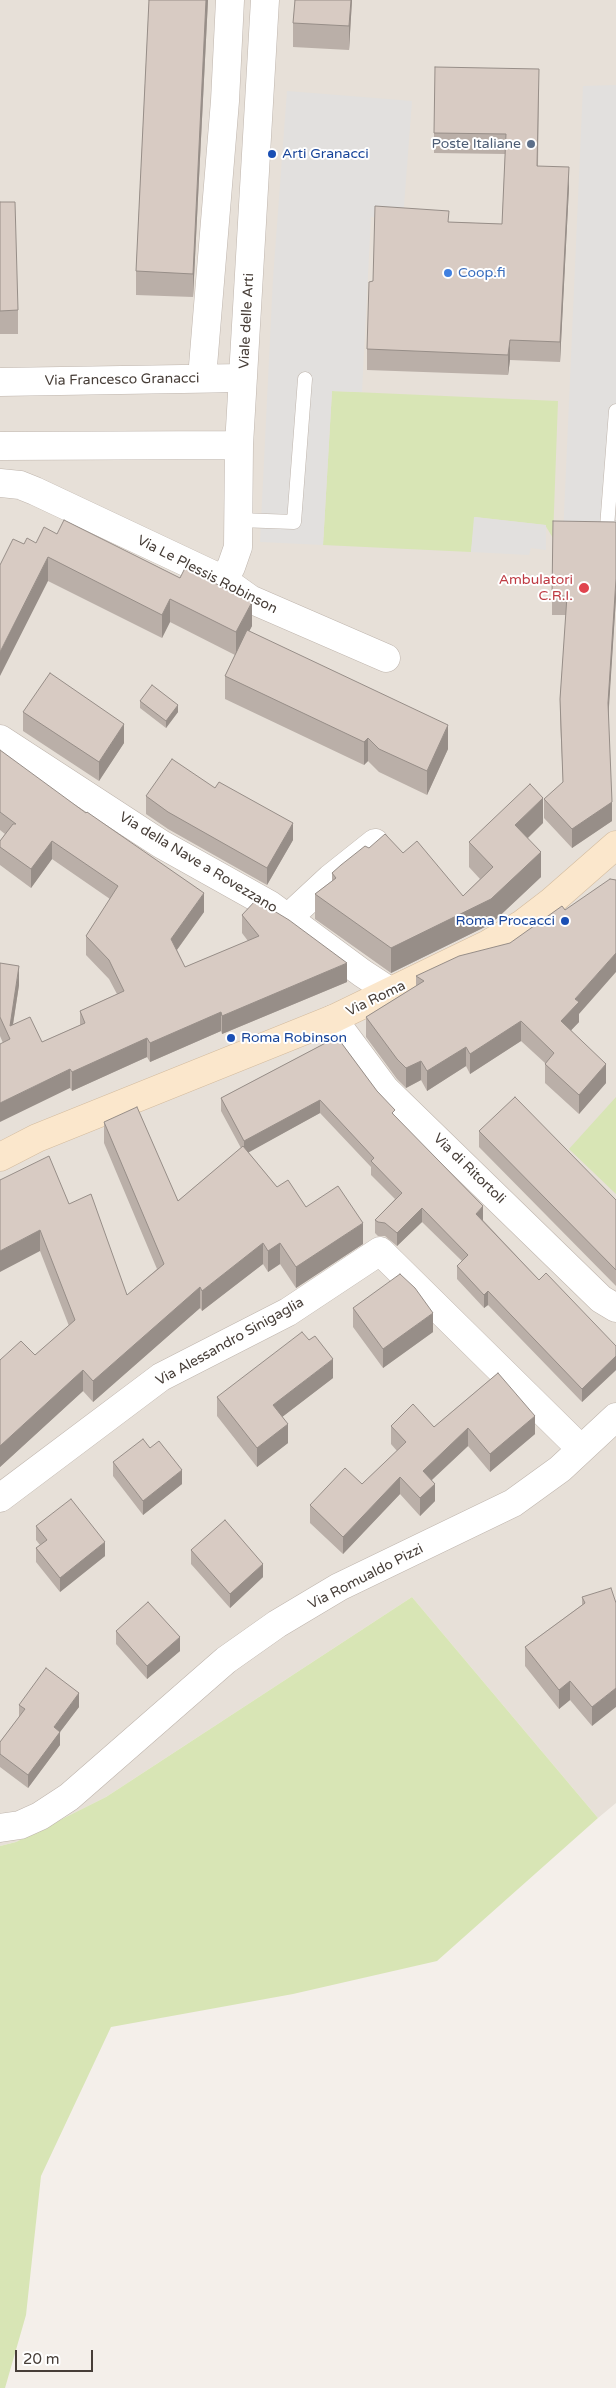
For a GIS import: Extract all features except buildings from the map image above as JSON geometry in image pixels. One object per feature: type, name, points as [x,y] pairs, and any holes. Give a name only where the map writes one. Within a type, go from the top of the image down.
[{"type":"street","points":[[202,378],[228,57],[230,0]]},
{"type":"street","name":"Viale delle Arti","points":[[222,579],[236,556],[239,520],[239,445],[260,58],[265,0]]},
{"type":"street","points":[[228,57],[260,58]]},
{"type":"street","name":"Via Francesco Granacci","points":[[0,382],[244,378]]},
{"type":"street","points":[[0,446],[239,445]]},
{"type":"street","name":"Via Le Plessis Robinson","points":[[0,483],[20,485],[35,491],[222,579],[250,599],[386,658]]},
{"type":"street","name":"Via della Nave a Rovezzano","points":[[0,739],[161,844],[270,904],[362,973],[391,992]]},
{"type":"street","points":[[289,918],[330,878],[375,843]]},
{"type":"street","name":"Via Roma","points":[[0,1157],[37,1138],[333,1019],[391,992],[495,940],[522,924],[609,862]]},
{"type":"street","name":"Via di Ritortoli","points":[[333,1019],[385,1089],[602,1299],[616,1308]]},
{"type":"street","name":"Via Alessandro Sinigaglia","points":[[0,1498],[161,1378],[288,1312],[380,1251],[581,1449]]},
{"type":"street","name":"Via Romualdo Pizzi","points":[[0,1828],[20,1825],[40,1816],[69,1797],[226,1660],[277,1624],[339,1587],[513,1503],[560,1470],[616,1417]]},
{"type":"lane","points":[[239,520],[294,522],[305,379]]},
{"type":"lane","points":[[616,411],[607,527],[616,528]]},
{"type":"shaded area","points":[[0,0],[616,0],[616,1803],[598,1818],[412,1597],[106,1797],[16,1842],[0,1846]]},
{"type":"shaded area","points":[[616,85],[616,538],[563,536],[583,86]]},
{"type":"shaded area","points":[[287,91],[412,101],[403,219],[371,217],[362,392],[332,391],[323,545],[260,542],[273,278]]},
{"type":"shaded area","points":[[474,517],[546,525],[546,550],[531,548],[529,555],[471,552]]},
{"type":"green space","points":[[332,391],[558,401],[553,538],[545,525],[475,517],[471,552],[323,545]]},
{"type":"green space","points":[[616,1097],[616,1194],[569,1149]]},
{"type":"green space","points":[[412,1597],[598,1818],[437,1961],[293,1994],[111,2027],[41,2176],[26,2315],[5,2388],[0,2388],[0,1846],[16,1842],[106,1797]]},
{"type":"place","name":"Poste Italiane","points":[[531,144]]},
{"type":"place","name":"Arti Granacci","points":[[272,154]]},
{"type":"place","name":"Coop.fi","points":[[448,273]]},
{"type":"place","name":"Ambulatori C.R.I.","points":[[584,588]]},
{"type":"place","name":"Roma Procacci","points":[[565,921]]},
{"type":"place","name":"Roma Robinson","points":[[231,1038]]}]
